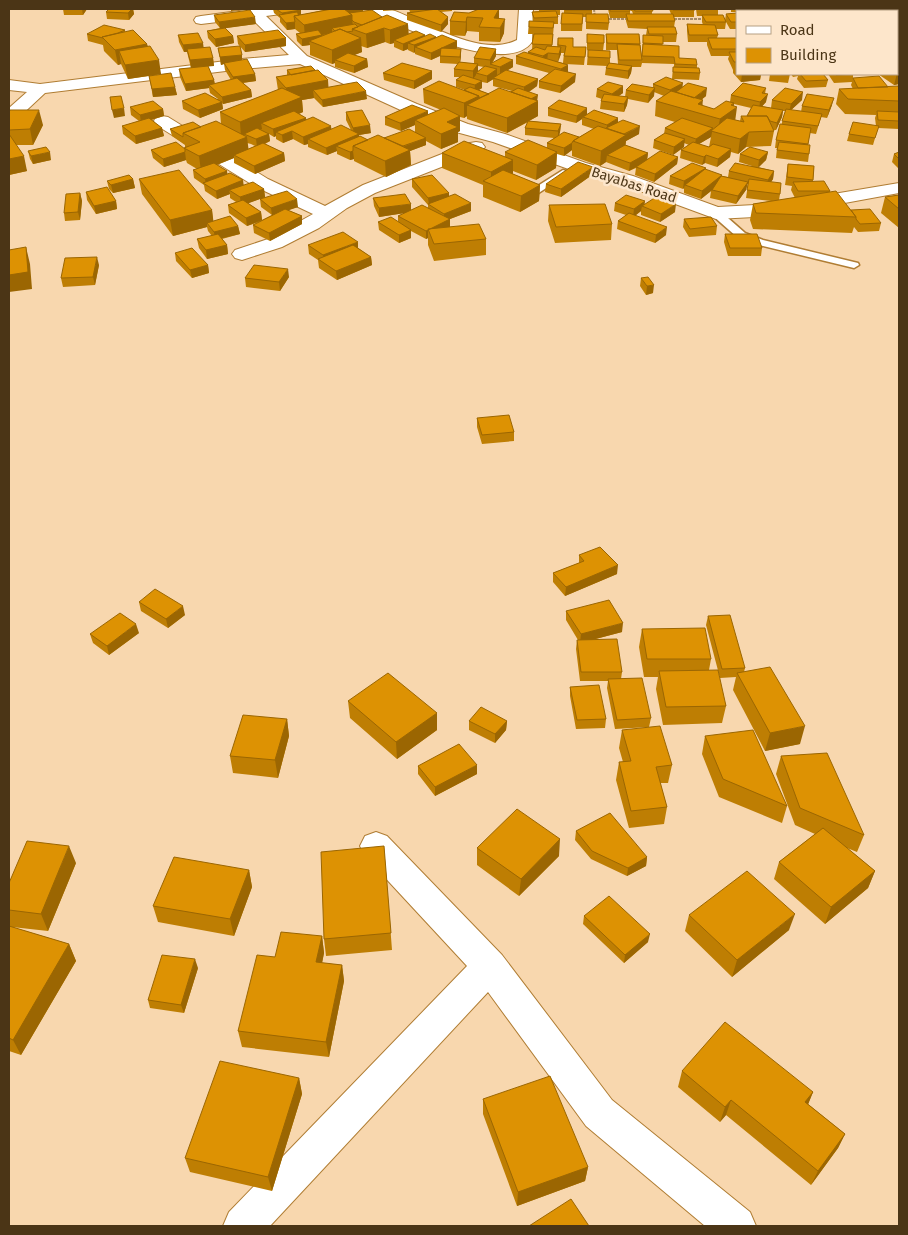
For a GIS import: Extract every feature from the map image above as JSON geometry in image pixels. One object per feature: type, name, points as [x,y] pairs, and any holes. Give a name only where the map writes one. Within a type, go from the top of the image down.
[{"type":"street","points":[[200,20],[290,9]]},
{"type":"street","points":[[376,9],[418,29],[442,37],[478,47],[506,50],[514,49],[524,42],[525,9]]},
{"type":"street","name":"Bayabas Road","points":[[254,13],[302,59],[411,108],[462,128],[499,138],[575,165],[627,180],[716,213],[765,211],[899,188]]},
{"type":"street","points":[[9,85],[40,89],[242,64],[302,59]]},
{"type":"street","points":[[9,117],[40,89]]},
{"type":"street","points":[[162,121],[262,183],[326,214]]},
{"type":"street","points":[[242,254],[276,244],[312,224],[340,204],[369,190],[499,138]]},
{"type":"street","points":[[376,846],[490,966],[599,1113],[736,1226]]},
{"type":"street","points":[[242,1226],[490,966]]},
{"type":"lane","points":[[520,9],[525,9]]},
{"type":"lane","points":[[530,194],[575,165]]},
{"type":"lane","points":[[716,213],[741,234],[759,242],[854,265]]},
{"type":"path","points":[[594,9],[595,19]]},
{"type":"path","points":[[605,19],[634,19]]},
{"type":"path","points":[[662,19],[712,19]]},
{"type":"building","points":[[109,9],[132,9],[128,13],[106,12]]},
{"type":"building","points":[[276,9],[300,9],[301,10],[282,13]]},
{"type":"building","points":[[332,9],[344,9],[352,15],[304,25],[294,16]]},
{"type":"building","points":[[437,9],[448,17],[441,25],[407,13]]},
{"type":"building","points":[[479,9],[499,9],[494,18],[505,19],[500,28],[479,27],[483,18],[467,17],[466,22],[450,21],[454,12],[469,13]]},
{"type":"building","points":[[592,9],[592,10],[565,10]]},
{"type":"building","points":[[610,9],[630,9],[630,11],[610,11]]},
{"type":"building","points":[[634,9],[652,9],[653,11],[635,11]]},
{"type":"building","points":[[694,9],[695,10],[673,10]]},
{"type":"building","points":[[852,9],[886,10],[854,10]]},
{"type":"building","points":[[250,10],[255,17],[219,22],[214,15]]},
{"type":"building","points":[[372,10],[382,17],[362,25],[354,22],[352,15],[349,13]]},
{"type":"building","points":[[556,11],[558,17],[534,18],[532,12]]},
{"type":"building","points":[[297,12],[299,15],[294,16],[295,22],[286,23],[279,15]]},
{"type":"building","points":[[562,13],[583,14],[582,24],[561,24]]},
{"type":"building","points":[[736,13],[736,22],[731,22],[726,14]]},
{"type":"building","points":[[586,14],[608,14],[609,23],[586,22]]},
{"type":"building","points":[[626,14],[673,14],[675,21],[628,21]]},
{"type":"building","points":[[387,15],[408,24],[390,30],[384,28],[366,34],[352,29]]},
{"type":"building","points":[[702,15],[723,15],[726,22],[706,22]]},
{"type":"building","points":[[529,21],[554,22],[553,28],[529,27]]},
{"type":"building","points":[[355,24],[358,27],[352,29],[353,31],[347,32],[340,29],[335,31],[332,28]]},
{"type":"building","points":[[687,24],[715,25],[718,35],[689,35]]},
{"type":"building","points":[[104,25],[125,30],[103,38],[87,34]]},
{"type":"building","points":[[647,27],[675,27],[677,34],[649,34]]},
{"type":"building","points":[[225,28],[233,36],[215,39],[207,31]]},
{"type":"building","points":[[340,29],[361,38],[332,50],[309,41]]},
{"type":"building","points":[[133,30],[147,44],[115,50],[102,37]]},
{"type":"building","points":[[278,30],[286,38],[245,45],[237,36]]},
{"type":"building","points":[[318,30],[322,35],[302,39],[296,34]]},
{"type":"building","points":[[416,31],[425,35],[403,44],[394,40]]},
{"type":"building","points":[[198,33],[203,43],[183,45],[178,35]]},
{"type":"building","points":[[430,34],[436,37],[414,45],[408,43]]},
{"type":"building","points":[[534,34],[553,34],[552,45],[532,44]]},
{"type":"building","points":[[587,34],[604,35],[604,43],[587,43]]},
{"type":"building","points":[[606,34],[639,34],[640,44],[607,43]]},
{"type":"building","points":[[442,35],[457,41],[431,53],[415,47]]},
{"type":"building","points":[[643,35],[663,36],[663,44],[643,43]]},
{"type":"building","points":[[558,38],[573,38],[573,47],[586,47],[585,57],[564,56],[566,46],[558,45]]},
{"type":"building","points":[[708,38],[736,38],[736,49],[712,49]]},
{"type":"building","points":[[617,44],[640,45],[642,60],[619,60]]},
{"type":"building","points":[[643,44],[679,46],[679,58],[696,59],[697,65],[675,64],[674,57],[642,56]]},
{"type":"building","points":[[150,46],[159,60],[125,65],[119,51]]},
{"type":"building","points":[[240,46],[242,55],[220,57],[218,48]]},
{"type":"building","points":[[547,46],[561,47],[559,54],[548,53],[543,56],[528,52],[536,47],[545,50]]},
{"type":"building","points":[[210,47],[213,58],[190,60],[187,49]]},
{"type":"building","points":[[480,47],[496,49],[490,60],[474,58]]},
{"type":"building","points":[[441,48],[461,49],[460,57],[440,56]]},
{"type":"building","points":[[588,50],[610,51],[610,58],[588,57]]},
{"type":"building","points":[[524,52],[568,65],[561,69],[516,56]]},
{"type":"building","points":[[729,52],[736,52],[736,62],[734,62]]},
{"type":"building","points":[[348,53],[367,59],[354,66],[335,60]]},
{"type":"building","points":[[898,54],[899,54],[898,70]]},
{"type":"building","points":[[503,57],[513,60],[500,67],[490,64]]},
{"type":"building","points":[[247,59],[255,74],[233,77],[224,63]]},
{"type":"building","points":[[459,62],[478,64],[473,71],[454,69]]},
{"type":"building","points":[[402,63],[432,71],[414,81],[383,73]]},
{"type":"building","points":[[609,63],[632,66],[628,71],[606,68]]},
{"type":"building","points":[[208,66],[214,80],[185,84],[179,69]]},
{"type":"building","points":[[311,66],[315,70],[291,75],[287,70]]},
{"type":"building","points":[[485,66],[497,69],[487,76],[476,73]]},
{"type":"building","points":[[673,67],[699,68],[700,73],[673,72]]},
{"type":"building","points":[[555,69],[576,74],[561,86],[539,81]]},
{"type":"building","points":[[318,70],[328,80],[286,88],[276,77]]},
{"type":"building","points":[[506,70],[538,79],[524,87],[493,78]]},
{"type":"building","points":[[171,73],[175,87],[152,89],[149,76]]},
{"type":"building","points":[[463,75],[482,81],[475,85],[456,80]]},
{"type":"building","points":[[801,75],[824,75],[828,80],[806,81]]},
{"type":"building","points":[[879,76],[888,87],[858,88],[853,78]]},
{"type":"building","points":[[666,77],[683,83],[670,90],[653,84]]},
{"type":"building","points":[[237,78],[251,90],[222,97],[209,85]]},
{"type":"building","points":[[439,81],[479,96],[464,103],[423,89]]},
{"type":"building","points":[[357,82],[366,91],[322,100],[313,90]]},
{"type":"building","points":[[608,82],[623,86],[612,94],[597,89]]},
{"type":"building","points":[[688,83],[707,88],[694,98],[676,92]]},
{"type":"building","points":[[743,83],[766,88],[762,93],[768,94],[760,102],[731,95]]},
{"type":"building","points":[[632,84],[655,88],[649,95],[626,90]]},
{"type":"building","points":[[898,86],[899,101],[848,99],[839,89]]},
{"type":"building","points":[[470,87],[489,94],[479,98],[479,96],[464,90]]},
{"type":"building","points":[[282,88],[302,97],[240,122],[220,112]]},
{"type":"building","points":[[499,88],[538,101],[507,118],[467,105]]},
{"type":"building","points":[[518,88],[538,95],[531,99],[511,92]]},
{"type":"building","points":[[785,88],[803,92],[791,104],[772,100]]},
{"type":"building","points":[[671,91],[703,100],[698,104],[714,109],[726,101],[734,103],[731,105],[737,107],[720,119],[656,101]]},
{"type":"building","points":[[205,93],[222,102],[198,110],[182,101]]},
{"type":"building","points":[[604,94],[628,97],[624,104],[601,101]]},
{"type":"building","points":[[807,94],[834,98],[829,110],[802,106]]},
{"type":"building","points":[[121,96],[124,108],[112,110],[110,97]]},
{"type":"building","points":[[559,100],[587,108],[577,116],[548,108]]},
{"type":"building","points":[[153,101],[163,109],[140,115],[130,107]]},
{"type":"building","points":[[412,105],[428,111],[400,123],[385,117]]},
{"type":"building","points":[[753,105],[783,110],[777,123],[770,121],[767,116],[747,116]]},
{"type":"building","points":[[444,108],[460,116],[447,122],[458,127],[441,134],[415,120]]},
{"type":"building","points":[[786,109],[822,114],[818,126],[782,121]]},
{"type":"building","points":[[10,110],[39,110],[30,129],[9,130]]},
{"type":"building","points":[[362,110],[370,125],[353,128],[346,112]]},
{"type":"building","points":[[594,110],[618,118],[607,125],[583,117]]},
{"type":"building","points":[[294,111],[306,118],[273,129],[261,123]]},
{"type":"building","points":[[877,111],[899,112],[899,121],[878,120]]},
{"type":"building","points":[[741,116],[767,116],[774,131],[749,132],[740,139],[711,131],[727,118],[744,122]]},
{"type":"building","points":[[313,117],[331,126],[303,137],[292,131],[282,135],[276,132]]},
{"type":"building","points":[[149,118],[162,128],[135,136],[122,126]]},
{"type":"building","points":[[682,118],[713,128],[696,139],[665,128]]},
{"type":"building","points":[[623,120],[640,126],[624,134],[606,128]]},
{"type":"building","points":[[216,121],[247,137],[199,156],[184,148],[200,142],[183,133]]},
{"type":"building","points":[[528,121],[561,124],[558,131],[525,128]]},
{"type":"building","points":[[193,122],[201,127],[183,133],[183,137],[170,129]]},
{"type":"building","points":[[853,122],[879,126],[875,138],[849,134]]},
{"type":"building","points":[[780,124],[811,128],[808,144],[776,140]]},
{"type":"building","points":[[341,125],[359,134],[326,148],[308,139]]},
{"type":"building","points":[[598,126],[626,135],[601,151],[573,141]]},
{"type":"building","points":[[257,128],[269,134],[256,139],[244,134]]},
{"type":"building","points":[[409,129],[426,138],[403,146],[384,138]]},
{"type":"building","points":[[564,132],[579,137],[564,148],[547,143]]},
{"type":"building","points":[[665,133],[685,139],[674,147],[654,140]]},
{"type":"building","points":[[9,134],[24,156],[9,159]]},
{"type":"building","points":[[378,135],[410,150],[385,161],[353,146]]},
{"type":"building","points":[[360,136],[368,140],[353,146],[353,151],[350,152],[336,146]]},
{"type":"building","points":[[528,140],[557,152],[537,165],[505,152]]},
{"type":"building","points":[[464,141],[513,160],[491,172],[442,153]]},
{"type":"building","points":[[176,142],[185,149],[185,152],[163,159],[151,150]]},
{"type":"building","points":[[693,142],[709,147],[713,144],[731,149],[718,159],[681,150]]},
{"type":"building","points":[[779,142],[810,145],[809,154],[777,150]]},
{"type":"building","points":[[263,143],[284,153],[254,166],[234,155]]},
{"type":"building","points":[[625,145],[648,153],[630,163],[607,155]]},
{"type":"building","points":[[46,147],[50,152],[31,156],[28,151]]},
{"type":"building","points":[[750,147],[768,152],[759,160],[740,154]]},
{"type":"building","points":[[660,151],[678,157],[655,174],[636,167]]},
{"type":"building","points":[[899,152],[899,159],[894,154]]},
{"type":"building","points":[[578,162],[593,167],[561,189],[546,184]]},
{"type":"building","points":[[214,163],[227,171],[205,179],[193,170]]},
{"type":"building","points":[[692,163],[706,168],[684,181],[670,176]]},
{"type":"building","points":[[735,163],[774,171],[768,180],[729,171]]},
{"type":"building","points":[[788,164],[814,166],[813,180],[787,177]]},
{"type":"building","points":[[705,169],[722,175],[702,191],[685,185]]},
{"type":"building","points":[[179,170],[212,210],[170,220],[139,179]]},
{"type":"building","points":[[503,170],[540,185],[521,196],[483,181]]},
{"type":"building","points":[[230,173],[243,180],[216,191],[203,183]]},
{"type":"building","points":[[129,175],[133,179],[111,185],[107,181]]},
{"type":"building","points":[[432,175],[449,193],[428,198],[412,179]]},
{"type":"building","points":[[721,176],[748,182],[738,196],[712,190]]},
{"type":"building","points":[[749,179],[781,183],[780,194],[747,190]]},
{"type":"building","points":[[824,181],[830,191],[798,191],[793,182]]},
{"type":"building","points":[[253,182],[264,189],[240,197],[229,190]]},
{"type":"building","points":[[107,187],[116,201],[94,206],[86,192]]},
{"type":"building","points":[[287,191],[297,199],[271,208],[260,199]]},
{"type":"building","points":[[836,191],[856,217],[756,213],[753,204]]},
{"type":"building","points":[[80,193],[78,212],[64,213],[66,194]]},
{"type":"building","points":[[405,194],[411,204],[379,208],[373,198]]},
{"type":"building","points":[[455,194],[471,203],[444,214],[428,204]]},
{"type":"building","points":[[626,195],[645,201],[634,209],[615,203]]},
{"type":"building","points":[[899,195],[899,209],[885,197]]},
{"type":"building","points":[[656,197],[676,204],[661,214],[642,206]]},
{"type":"building","points":[[243,200],[261,212],[246,218],[228,205]]},
{"type":"building","points":[[605,204],[612,224],[556,227],[549,205]]},
{"type":"building","points":[[422,205],[450,219],[426,231],[398,216]]},
{"type":"building","points":[[285,209],[302,216],[269,233],[253,225]]},
{"type":"building","points":[[870,209],[881,223],[860,224],[851,210]]},
{"type":"building","points":[[629,213],[667,227],[656,235],[618,221]]},
{"type":"building","points":[[230,216],[238,226],[214,232],[207,223]]},
{"type":"building","points":[[391,217],[411,230],[399,235],[378,222]]},
{"type":"building","points":[[711,217],[717,226],[690,229],[684,219]]},
{"type":"building","points":[[479,224],[486,239],[434,244],[428,229]]},
{"type":"building","points":[[343,232],[358,242],[323,255],[308,245]]},
{"type":"building","points":[[218,234],[227,245],[206,250],[197,239]]},
{"type":"building","points":[[725,234],[757,234],[762,248],[730,248]]},
{"type":"building","points":[[353,245],[371,257],[336,271],[318,259]]},
{"type":"building","points":[[26,247],[28,272],[9,275],[9,250]]},
{"type":"building","points":[[192,248],[208,265],[190,270],[175,253]]},
{"type":"building","points":[[97,257],[93,277],[61,278],[65,258]]},
{"type":"building","points":[[254,265],[288,269],[279,282],[245,278]]},
{"type":"building","points":[[648,277],[654,285],[647,286],[641,278]]},
{"type":"building","points":[[509,415],[514,432],[482,435],[477,418]]},
{"type":"building","points":[[600,547],[618,565],[566,587],[553,573],[584,561],[579,555]]},
{"type":"building","points":[[155,589],[183,606],[166,619],[139,602]]},
{"type":"building","points":[[609,600],[623,623],[581,634],[566,611]]},
{"type":"building","points":[[120,613],[136,624],[107,646],[90,634]]},
{"type":"building","points":[[730,615],[745,668],[722,669],[708,616]]},
{"type":"building","points":[[705,628],[711,659],[647,659],[642,629]]},
{"type":"building","points":[[617,639],[622,672],[581,672],[577,640]]},
{"type":"building","points":[[770,667],[805,726],[770,733],[737,673]]},
{"type":"building","points":[[718,670],[726,706],[666,707],[659,671]]},
{"type":"building","points":[[388,673],[437,713],[396,742],[348,701]]},
{"type":"building","points":[[642,678],[651,718],[617,720],[608,679]]},
{"type":"building","points":[[599,685],[606,719],[577,720],[570,687]]},
{"type":"building","points":[[481,707],[507,721],[495,734],[469,721]]},
{"type":"building","points":[[243,715],[287,719],[275,760],[230,756]]},
{"type":"building","points":[[660,726],[672,765],[656,767],[667,807],[631,811],[619,762],[631,761],[622,730]]},
{"type":"building","points":[[753,730],[787,806],[723,779],[705,736]]},
{"type":"building","points":[[459,744],[477,765],[435,787],[418,766]]},
{"type":"building","points":[[827,753],[864,835],[800,808],[781,756]]},
{"type":"building","points":[[517,809],[560,839],[521,879],[477,848]]},
{"type":"building","points":[[610,813],[647,857],[628,868],[592,851],[576,831]]},
{"type":"building","points":[[823,828],[875,871],[831,907],[779,862]]},
{"type":"building","points":[[27,841],[69,846],[41,914],[9,910],[9,883]]},
{"type":"building","points":[[384,846],[391,933],[324,939],[321,852]]},
{"type":"building","points":[[174,857],[249,870],[230,919],[153,906]]},
{"type":"building","points":[[747,871],[795,914],[737,960],[689,915]]},
{"type":"building","points":[[609,896],[650,934],[625,955],[584,916]]},
{"type":"building","points":[[9,926],[69,944],[13,1040],[9,1038]]},
{"type":"building","points":[[281,932],[322,936],[316,962],[342,965],[326,1042],[238,1031],[257,955],[275,957]]},
{"type":"building","points":[[162,955],[195,959],[181,1005],[148,1000]]},
{"type":"building","points":[[725,1022],[813,1092],[805,1102],[845,1134],[818,1171],[731,1100],[725,1107],[682,1071]]},
{"type":"building","points":[[220,1061],[299,1078],[268,1177],[185,1158]]},
{"type":"building","points":[[550,1076],[588,1167],[518,1192],[483,1099]]},
{"type":"building","points":[[571,1199],[589,1226],[529,1226]]}]
